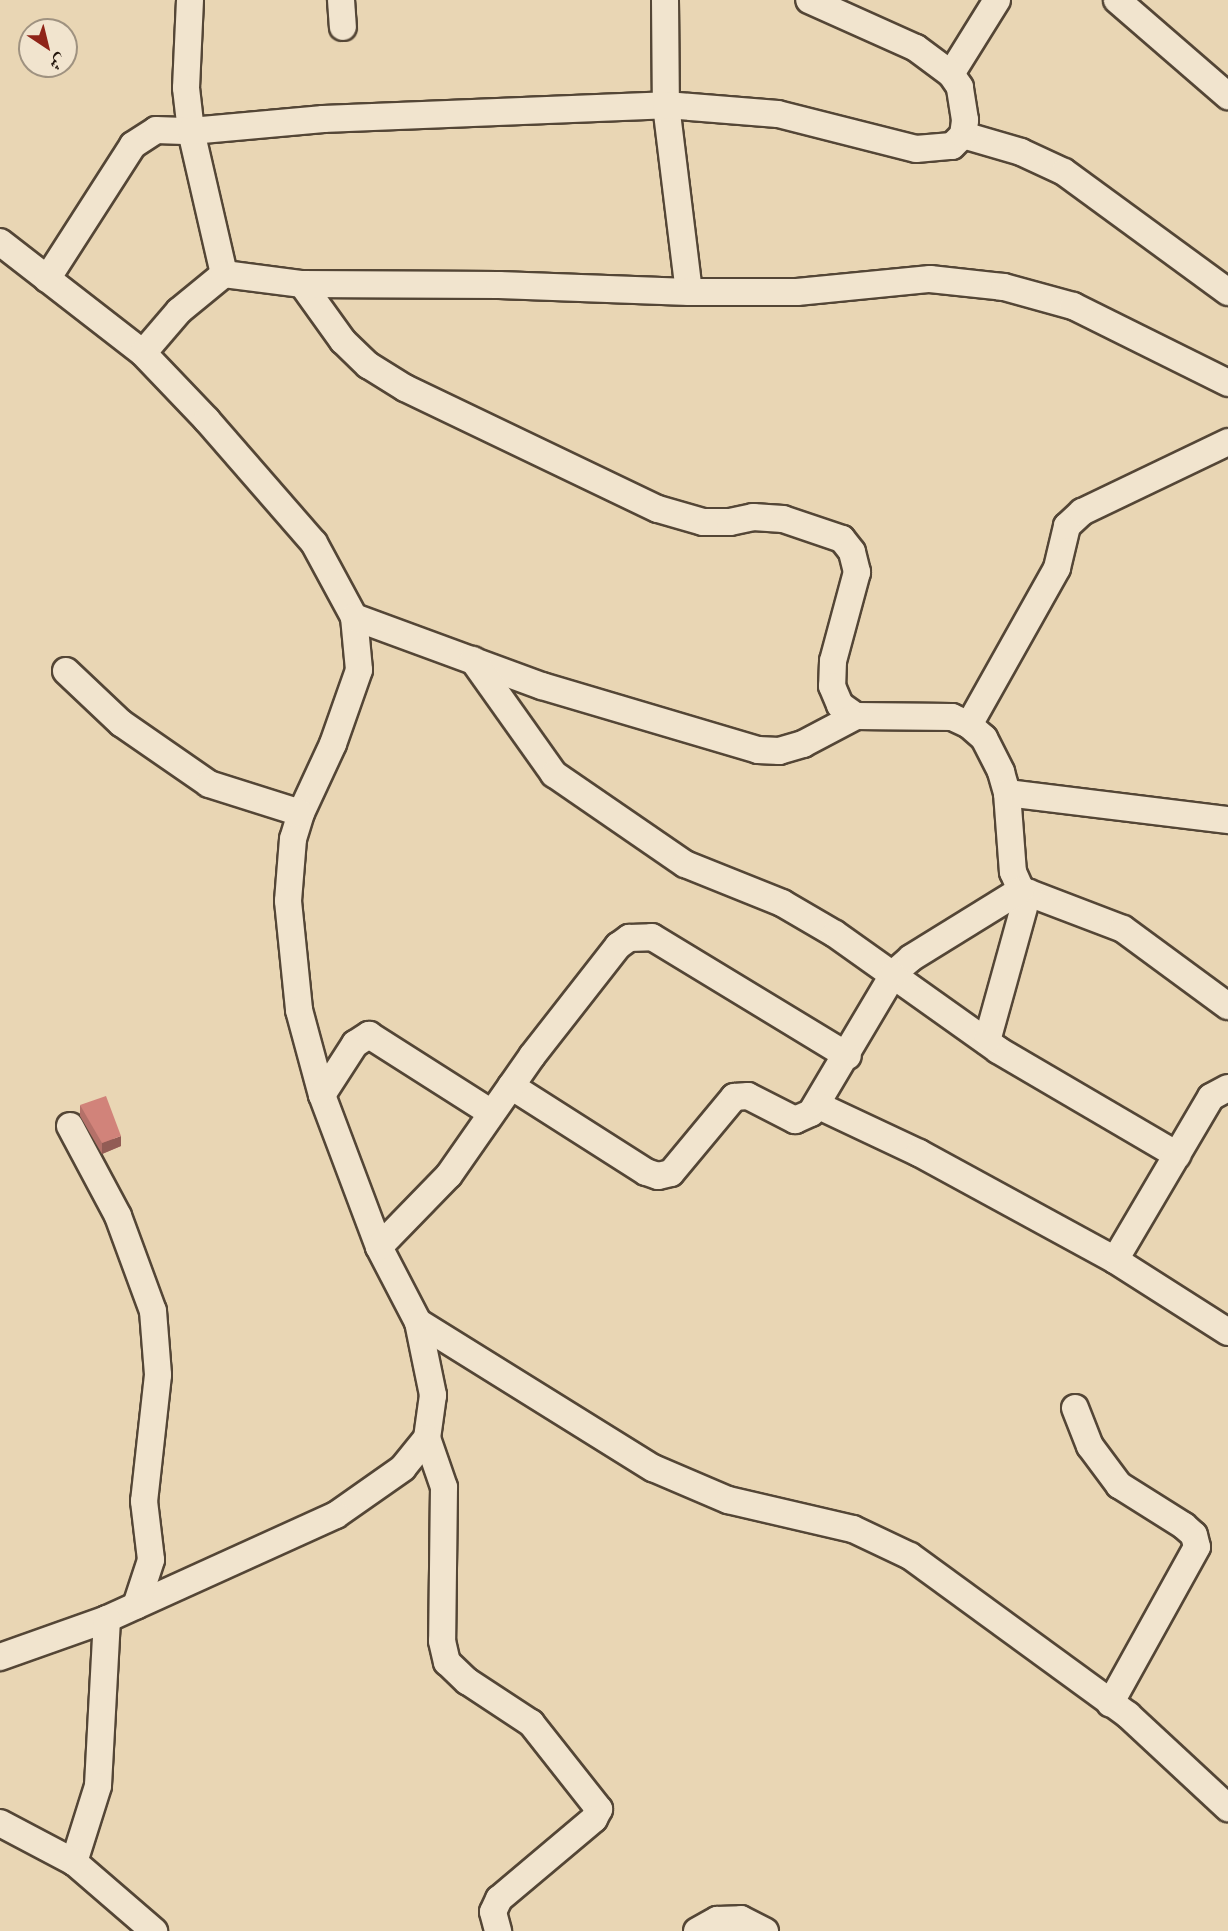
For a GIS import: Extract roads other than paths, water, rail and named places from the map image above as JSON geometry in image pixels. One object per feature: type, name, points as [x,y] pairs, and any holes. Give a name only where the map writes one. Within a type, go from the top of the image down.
[{"type":"street","points":[[190,0],[186,88],[191,131],[224,274]]},
{"type":"street","points":[[341,0],[342,27]]},
{"type":"street","points":[[665,0],[666,105],[689,292]]},
{"type":"street","points":[[47,279],[133,145],[156,130],[191,131],[323,119],[666,105],[778,114],[916,149],[952,146],[963,135],[964,106],[960,87],[951,74],[916,48],[809,0]]},
{"type":"street","points":[[951,74],[997,0]]},
{"type":"street","points":[[1117,0],[1228,96]]},
{"type":"street","points":[[963,135],[1021,152],[1064,172],[1228,292]]},
{"type":"street","points":[[0,243],[143,353],[314,543],[354,617],[359,670],[337,735],[301,813],[293,840],[288,901],[299,1010],[322,1095],[379,1247],[418,1322],[433,1395],[427,1438],[444,1487],[442,1641],[447,1662],[467,1681],[513,1708],[531,1723],[598,1809],[594,1819],[499,1899],[494,1912],[498,1931]]},
{"type":"street","points":[[143,353],[178,311],[224,274],[302,284],[499,285],[689,292],[797,292],[930,279],[1004,287],[1073,306],[1228,383]]},
{"type":"street","points":[[302,284],[343,341],[368,365],[405,388],[658,509],[703,522],[730,522],[753,517],[783,519],[842,539],[852,552],[857,572],[833,661],[832,686],[840,705],[856,716]]},
{"type":"street","points":[[969,725],[1056,568],[1067,526],[1082,512],[1228,442]]},
{"type":"street","points":[[354,617],[542,686],[758,750],[779,751],[803,744],[856,716],[952,717],[969,725],[984,738],[1007,793],[1013,872],[1024,892],[1123,929],[1228,1006]]},
{"type":"street","points":[[473,660],[554,774],[685,864],[782,903],[894,973],[987,1041],[1177,1155]]},
{"type":"street","points":[[66,671],[121,723],[209,784],[301,813]]},
{"type":"street","points":[[1007,793],[1228,820]]},
{"type":"street","points":[[511,1086],[646,1172],[658,1176],[671,1173],[680,1166],[734,1097],[748,1096],[795,1120],[802,1119],[817,1105],[848,1056],[894,973],[911,958],[1024,892]]},
{"type":"street","points":[[987,1041],[1024,892]]},
{"type":"street","points":[[379,1247],[449,1175],[490,1112],[618,946],[640,936],[652,937],[848,1056]]},
{"type":"street","points":[[322,1095],[355,1044],[369,1035],[490,1112]]},
{"type":"street","points":[[1115,1260],[1211,1097],[1228,1088]]},
{"type":"street","points":[[817,1105],[919,1153],[1115,1260],[1228,1332]]},
{"type":"street","points":[[70,1126],[118,1216],[141,1269],[153,1311],[158,1375],[144,1501],[151,1560],[136,1605]]},
{"type":"street","points":[[418,1322],[653,1468],[728,1500],[853,1529],[910,1556],[1154,1737],[1228,1808]]},
{"type":"street","points":[[1075,1408],[1090,1446],[1119,1485],[1184,1526],[1194,1536],[1197,1547],[1110,1704]]},
{"type":"street","points":[[0,1657],[107,1619],[336,1515],[403,1468],[427,1438]]},
{"type":"street","points":[[74,1862],[98,1785],[107,1619]]},
{"type":"street","points":[[0,1823],[74,1862],[154,1931]]},
{"type":"street","points":[[697,1931],[717,1920],[741,1919],[765,1931]]}]
